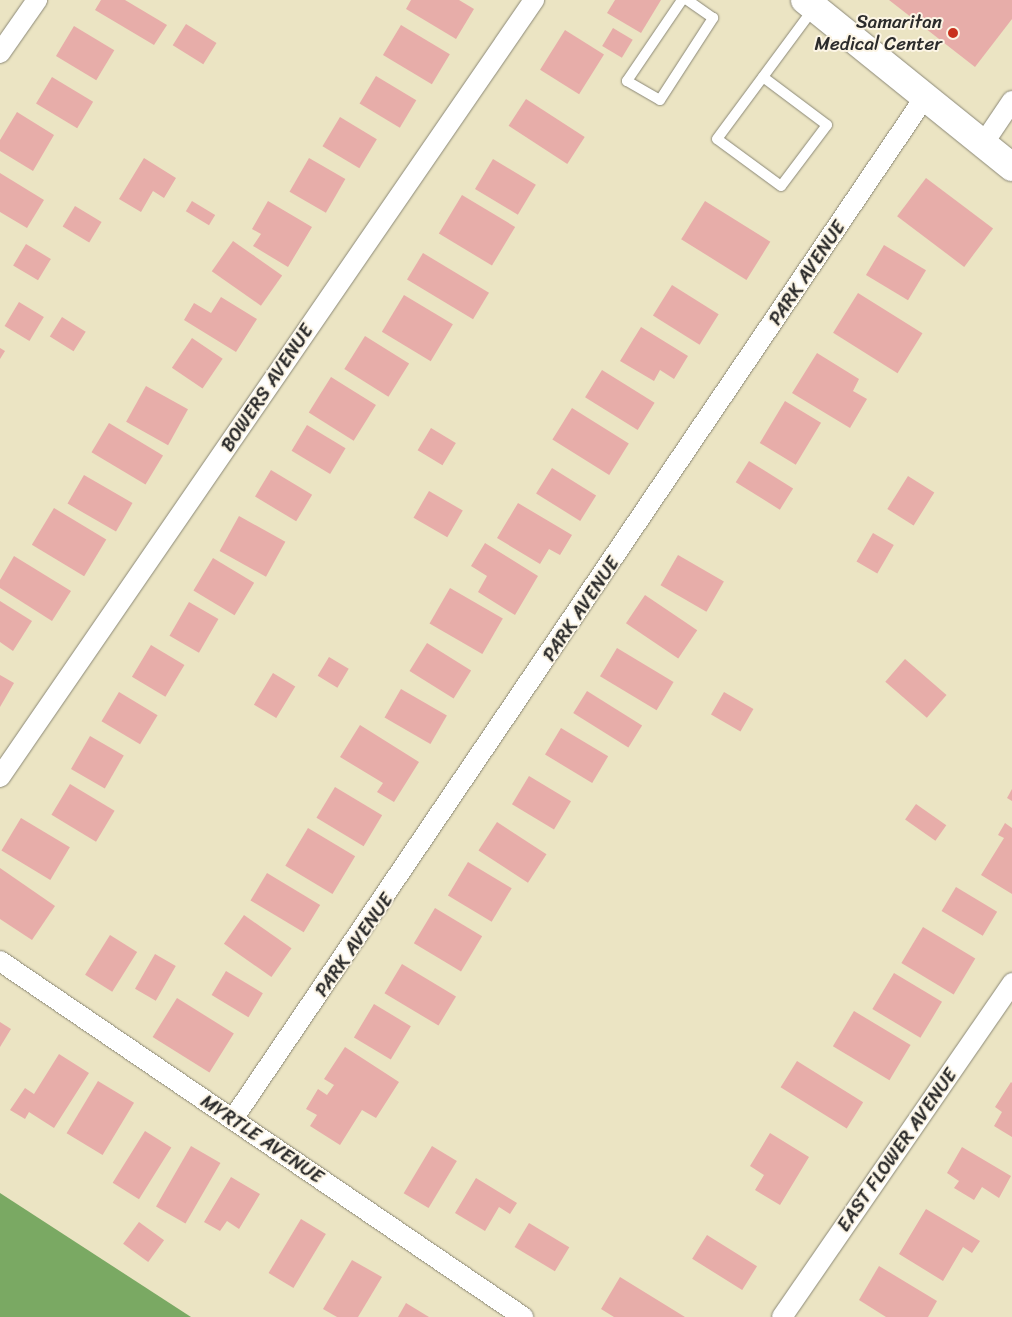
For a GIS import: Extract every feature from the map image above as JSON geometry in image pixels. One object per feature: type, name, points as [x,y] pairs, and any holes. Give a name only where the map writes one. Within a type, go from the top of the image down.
[{"type":"main road","points":[[810,4],[1012,167]]},
{"type":"street","points":[[0,53],[37,0]]},
{"type":"street","name":"BOWERS AVENUE","points":[[0,777],[534,0]]},
{"type":"street","name":"PARK AVENUE","points":[[233,1119],[925,97]]},
{"type":"street","points":[[983,144],[1012,101]]},
{"type":"street","name":"MYRTLE AVENUE","points":[[0,960],[523,1317]]},
{"type":"street","name":"EAST FLOWER AVENUE","points":[[782,1317],[1012,983]]},
{"type":"lane","points":[[682,0],[627,81],[660,100],[713,18],[687,0]]},
{"type":"lane","points":[[763,77],[827,125],[782,186],[717,139],[763,77],[810,4]]},
{"type":"green space","points":[[0,1193],[191,1317],[0,1317]]},
{"type":"building","points":[[101,0],[125,0],[167,25],[154,45],[95,10]]},
{"type":"building","points":[[411,0],[459,0],[474,9],[456,39],[406,9]]},
{"type":"building","points":[[615,0],[661,0],[641,33],[607,13]]},
{"type":"building","points":[[889,0],[1012,0],[1012,19],[975,67]]},
{"type":"building","points":[[186,24],[217,43],[203,64],[173,45]]},
{"type":"building","points":[[401,25],[450,54],[432,84],[383,55]]},
{"type":"building","points":[[74,26],[114,50],[96,80],[56,56]]},
{"type":"building","points":[[613,28],[633,40],[622,58],[602,46]]},
{"type":"building","points":[[565,30],[604,54],[579,94],[540,70]]},
{"type":"building","points":[[376,76],[416,100],[400,128],[360,103]]},
{"type":"building","points":[[52,77],[93,102],[77,128],[36,104]]},
{"type":"building","points":[[526,99],[585,137],[567,164],[509,126]]},
{"type":"building","points":[[17,112],[54,135],[33,171],[0,151],[0,140]]},
{"type":"building","points":[[340,117],[377,139],[359,168],[322,146]]},
{"type":"building","points":[[144,158],[176,178],[164,198],[153,191],[141,212],[119,199]]},
{"type":"building","points":[[309,158],[345,179],[326,213],[290,192]]},
{"type":"building","points":[[493,159],[536,185],[518,215],[475,189]]},
{"type":"building","points":[[0,173],[44,200],[27,228],[0,212]]},
{"type":"building","points":[[926,178],[993,229],[964,267],[897,216]]},
{"type":"building","points":[[462,195],[515,227],[492,266],[439,234]]},
{"type":"building","points":[[192,201],[215,215],[209,225],[186,211]]},
{"type":"building","points":[[268,201],[312,227],[288,267],[253,246],[261,234],[252,229]]},
{"type":"building","points":[[705,201],[770,242],[746,280],[681,239]]},
{"type":"building","points":[[75,206],[102,222],[89,243],[63,227]]},
{"type":"building","points":[[233,241],[282,275],[261,306],[212,271]]},
{"type":"building","points":[[26,244],[51,259],[38,280],[13,265]]},
{"type":"building","points":[[884,245],[926,270],[908,300],[866,275]]},
{"type":"building","points":[[423,253],[489,293],[473,319],[407,280]]},
{"type":"building","points":[[672,285],[719,314],[700,345],[653,316]]},
{"type":"building","points":[[858,293],[922,333],[898,373],[833,333]]},
{"type":"building","points":[[404,295],[453,324],[431,361],[382,332]]},
{"type":"building","points":[[221,297],[257,319],[236,352],[184,320],[194,303],[211,313]]},
{"type":"building","points":[[19,302],[44,317],[29,341],[5,326]]},
{"type":"building","points":[[62,317],[86,332],[74,351],[50,337]]},
{"type":"building","points":[[641,327],[688,356],[674,379],[660,370],[654,381],[620,361]]},
{"type":"building","points":[[365,336],[409,364],[388,397],[344,369]]},
{"type":"building","points":[[192,338],[223,359],[203,389],[172,368]]},
{"type":"building","points":[[0,348],[5,351],[0,359]]},
{"type":"building","points":[[817,353],[859,379],[853,391],[867,399],[850,428],[792,393]]},
{"type":"building","points":[[602,370],[655,403],[638,430],[585,397]]},
{"type":"building","points":[[331,377],[376,405],[354,441],[309,413]]},
{"type":"building","points":[[146,386],[188,409],[168,445],[126,422]]},
{"type":"building","points":[[785,401],[821,423],[796,465],[760,443]]},
{"type":"building","points":[[572,408],[629,444],[609,475],[552,439]]},
{"type":"building","points":[[109,423],[163,455],[145,485],[91,452]]},
{"type":"building","points":[[307,425],[346,448],[330,474],[292,451]]},
{"type":"building","points":[[431,428],[456,443],[442,465],[418,450]]},
{"type":"building","points":[[749,461],[793,489],[780,510],[736,482]]},
{"type":"building","points":[[552,468],[596,496],[580,521],[536,493]]},
{"type":"building","points":[[271,470],[312,495],[296,521],[255,497]]},
{"type":"building","points":[[84,475],[132,503],[116,532],[68,504]]},
{"type":"building","points":[[908,476],[934,492],[914,526],[887,509]]},
{"type":"building","points":[[429,491],[463,510],[447,537],[414,518]]},
{"type":"building","points":[[518,503],[572,535],[560,555],[549,549],[540,564],[497,538]]},
{"type":"building","points":[[54,508],[106,539],[84,576],[32,545]]},
{"type":"building","points":[[239,516],[285,542],[266,577],[220,551]]},
{"type":"building","points":[[873,533],[894,545],[877,574],[856,562]]},
{"type":"building","points":[[485,543],[538,576],[515,615],[478,592],[487,576],[471,566]]},
{"type":"building","points":[[678,555],[724,582],[706,612],[660,585]]},
{"type":"building","points":[[14,556],[71,591],[52,621],[0,588],[0,580]]},
{"type":"building","points":[[213,558],[254,583],[235,615],[193,591]]},
{"type":"building","points":[[450,588],[503,618],[482,654],[430,624]]},
{"type":"building","points":[[645,595],[697,630],[678,658],[626,623]]},
{"type":"building","points":[[0,601],[32,621],[13,651],[0,642]]},
{"type":"building","points":[[189,602],[218,619],[199,653],[170,636]]},
{"type":"building","points":[[427,643],[471,671],[454,699],[410,671]]},
{"type":"building","points":[[151,645],[184,665],[165,697],[132,677]]},
{"type":"building","points":[[617,648],[674,682],[657,710],[600,676]]},
{"type":"building","points":[[329,657],[349,669],[337,688],[318,676]]},
{"type":"building","points":[[905,659],[947,695],[927,718],[885,682]]},
{"type":"building","points":[[273,673],[295,686],[276,718],[254,705]]},
{"type":"building","points":[[0,675],[14,683],[0,707]]},
{"type":"building","points":[[401,689],[447,716],[430,744],[384,718]]},
{"type":"building","points":[[587,691],[642,725],[628,747],[573,713]]},
{"type":"building","points":[[119,692],[158,715],[140,744],[101,721]]},
{"type":"building","points":[[724,692],[753,709],[740,732],[711,715]]},
{"type":"building","points":[[360,725],[419,762],[394,802],[377,792],[383,783],[340,757]]},
{"type":"building","points":[[561,728],[608,756],[592,783],[545,755]]},
{"type":"building","points":[[90,736],[124,756],[105,788],[71,769]]},
{"type":"building","points":[[529,776],[571,801],[554,830],[512,804]]},
{"type":"building","points":[[70,784],[115,811],[96,842],[51,815]]},
{"type":"building","points":[[335,787],[382,815],[364,846],[316,818]]},
{"type":"building","points":[[1012,789],[1012,801],[1007,798]]},
{"type":"building","points":[[916,804],[946,825],[935,841],[905,820]]},
{"type":"building","points":[[21,818],[70,847],[50,880],[1,851]]},
{"type":"building","points":[[497,822],[546,854],[528,883],[478,851]]},
{"type":"building","points":[[1005,823],[1012,828],[1012,894],[981,875],[1004,838],[998,835]]},
{"type":"building","points":[[308,828],[355,856],[332,894],[285,866]]},
{"type":"building","points":[[468,862],[512,888],[492,922],[448,895]]},
{"type":"building","points":[[0,868],[55,906],[32,940],[0,919]]},
{"type":"building","points":[[267,873],[320,905],[304,932],[251,900]]},
{"type":"building","points":[[956,887],[997,912],[983,936],[942,911]]},
{"type":"building","points":[[435,908],[482,936],[461,971],[414,943]]},
{"type":"building","points":[[244,915],[292,948],[271,977],[224,944]]},
{"type":"building","points":[[923,927],[975,958],[954,994],[901,963]]},
{"type":"building","points":[[110,935],[137,952],[112,992],[85,975]]},
{"type":"building","points":[[155,954],[176,966],[156,1001],[135,989]]},
{"type":"building","points":[[402,964],[456,996],[438,1026],[384,993]]},
{"type":"building","points":[[226,971],[263,993],[248,1017],[212,995]]},
{"type":"building","points":[[894,973],[942,1002],[920,1038],[872,1009]]},
{"type":"building","points":[[177,998],[234,1034],[209,1073],[153,1037]]},
{"type":"building","points":[[374,1004],[411,1026],[391,1060],[354,1037]]},
{"type":"building","points":[[854,1011],[911,1045],[889,1080],[833,1046]]},
{"type":"building","points":[[0,1022],[11,1029],[0,1047]]},
{"type":"building","points":[[345,1047],[399,1082],[376,1118],[362,1110],[340,1145],[310,1126],[317,1115],[306,1109],[318,1089],[327,1095],[334,1085],[324,1079]]},
{"type":"building","points":[[59,1054],[89,1073],[54,1128],[29,1112],[25,1119],[10,1110],[25,1088],[34,1094]]},
{"type":"building","points":[[797,1061],[863,1102],[847,1129],[781,1087]]},
{"type":"building","points":[[98,1081],[134,1103],[103,1155],[67,1133]]},
{"type":"building","points":[[1011,1082],[1012,1137],[994,1126],[1002,1112],[995,1107]]},
{"type":"building","points":[[145,1131],[171,1147],[139,1199],[113,1183]]},
{"type":"building","points":[[770,1133],[809,1157],[780,1205],[755,1190],[764,1175],[750,1166]]},
{"type":"building","points":[[191,1146],[220,1163],[185,1224],[156,1207]]},
{"type":"building","points":[[432,1146],[457,1161],[429,1208],[404,1193]]},
{"type":"building","points":[[962,1147],[1011,1176],[999,1198],[982,1187],[974,1200],[954,1188],[959,1181],[947,1173]]},
{"type":"building","points":[[231,1177],[260,1194],[239,1229],[227,1221],[220,1231],[204,1222]]},
{"type":"building","points":[[476,1178],[517,1203],[510,1214],[499,1207],[485,1231],[455,1213]]},
{"type":"building","points":[[926,1209],[980,1241],[972,1253],[963,1247],[943,1281],[899,1254]]},
{"type":"building","points":[[301,1219],[326,1234],[293,1288],[269,1273]]},
{"type":"building","points":[[139,1222],[164,1240],[148,1262],[123,1244]]},
{"type":"building","points":[[529,1223],[569,1247],[555,1271],[515,1247]]},
{"type":"building","points":[[707,1235],[757,1266],[742,1290],[692,1259]]},
{"type":"building","points":[[352,1260],[382,1277],[358,1317],[337,1317],[323,1309]]},
{"type":"building","points":[[879,1266],[937,1301],[928,1317],[886,1317],[859,1300]]},
{"type":"building","points":[[620,1277],[685,1317],[614,1317],[601,1309]]},
{"type":"building","points":[[406,1303],[429,1317],[398,1317]]},
{"type":"place","name":"Samaritan Medical Center","points":[[953,33]]}]
